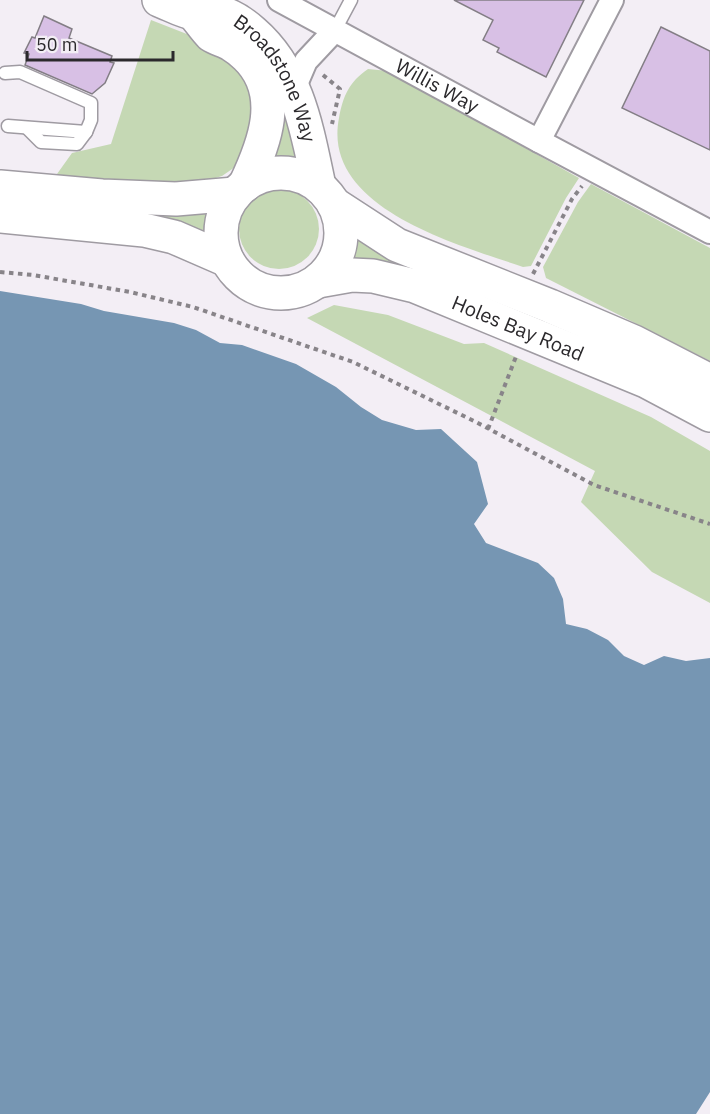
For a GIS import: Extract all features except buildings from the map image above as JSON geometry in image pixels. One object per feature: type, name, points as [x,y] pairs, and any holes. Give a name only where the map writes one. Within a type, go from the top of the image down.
[{"type":"main road","name":"Broadstone Way","points":[[159,0],[194,14],[220,12],[245,25],[266,43],[283,66],[294,89],[327,195]]},
{"type":"main road","name":"Broadstone Way","points":[[194,14],[211,34],[233,45],[249,59],[267,95],[269,115],[265,138],[240,190]]},
{"type":"main road","points":[[282,173],[302,176],[327,195],[340,220],[341,237],[338,254],[330,269],[318,281],[297,291],[275,293],[260,290],[246,283],[235,272],[227,260],[222,243],[221,226],[226,209],[240,190],[262,176],[282,173]]},
{"type":"main road","points":[[0,187],[102,196],[176,199],[240,190]]},
{"type":"main road","name":"Holes Bay Road","points":[[327,195],[397,245],[561,310],[634,342],[710,381]]},
{"type":"main road","points":[[0,216],[144,230],[174,237],[227,260]]},
{"type":"main road","name":"Holes Bay Road","points":[[318,281],[352,275],[373,276],[415,286],[646,381],[710,415]]},
{"type":"street","name":"Willis Way","points":[[279,0],[710,232]]},
{"type":"street","points":[[539,141],[612,0]]},
{"type":"street","points":[[294,89],[306,61],[335,30]]},
{"type":"lane","points":[[335,30],[351,0]]},
{"type":"lane","points":[[5,73],[20,72],[91,103],[91,120],[86,132],[8,126]]},
{"type":"path","points":[[531,276],[572,199],[594,170]]},
{"type":"path","points":[[0,272],[33,275],[130,292],[194,307],[353,362],[594,485],[710,524]]},
{"type":"path","points":[[488,429],[518,351]]},
{"type":"green space","points":[[151,20],[215,45],[231,55],[259,98],[238,165],[222,176],[200,183],[52,181],[72,153],[111,144]]},
{"type":"green space","points":[[368,69],[388,71],[579,178],[566,198],[531,266],[523,267],[432,234],[401,218],[373,199],[351,177],[339,150],[339,118],[348,90]]},
{"type":"green space","points":[[276,72],[298,159],[289,156],[266,157],[273,142]]},
{"type":"green space","points":[[591,184],[710,248],[710,361],[546,278],[543,267],[578,202]]},
{"type":"green space","points":[[271,189],[287,189],[308,200],[319,221],[319,237],[308,258],[287,269],[271,269],[257,263],[245,251],[239,237],[239,221],[245,207],[257,195]]},
{"type":"green space","points":[[209,210],[205,227],[206,237],[126,212]]},
{"type":"green space","points":[[352,231],[426,271],[343,265],[348,254]]},
{"type":"green space","points":[[334,305],[388,315],[464,344],[484,343],[651,417],[710,451],[710,603],[652,572],[581,502],[595,471],[307,318]]},
{"type":"water","points":[[0,291],[81,304],[104,311],[174,323],[196,330],[220,343],[242,345],[296,364],[336,387],[382,420],[416,430],[441,429],[477,462],[488,504],[474,524],[486,543],[538,563],[554,578],[563,599],[566,624],[587,629],[608,640],[624,656],[644,665],[664,656],[686,661],[710,658],[710,1092],[696,1114],[0,1114]]}]
